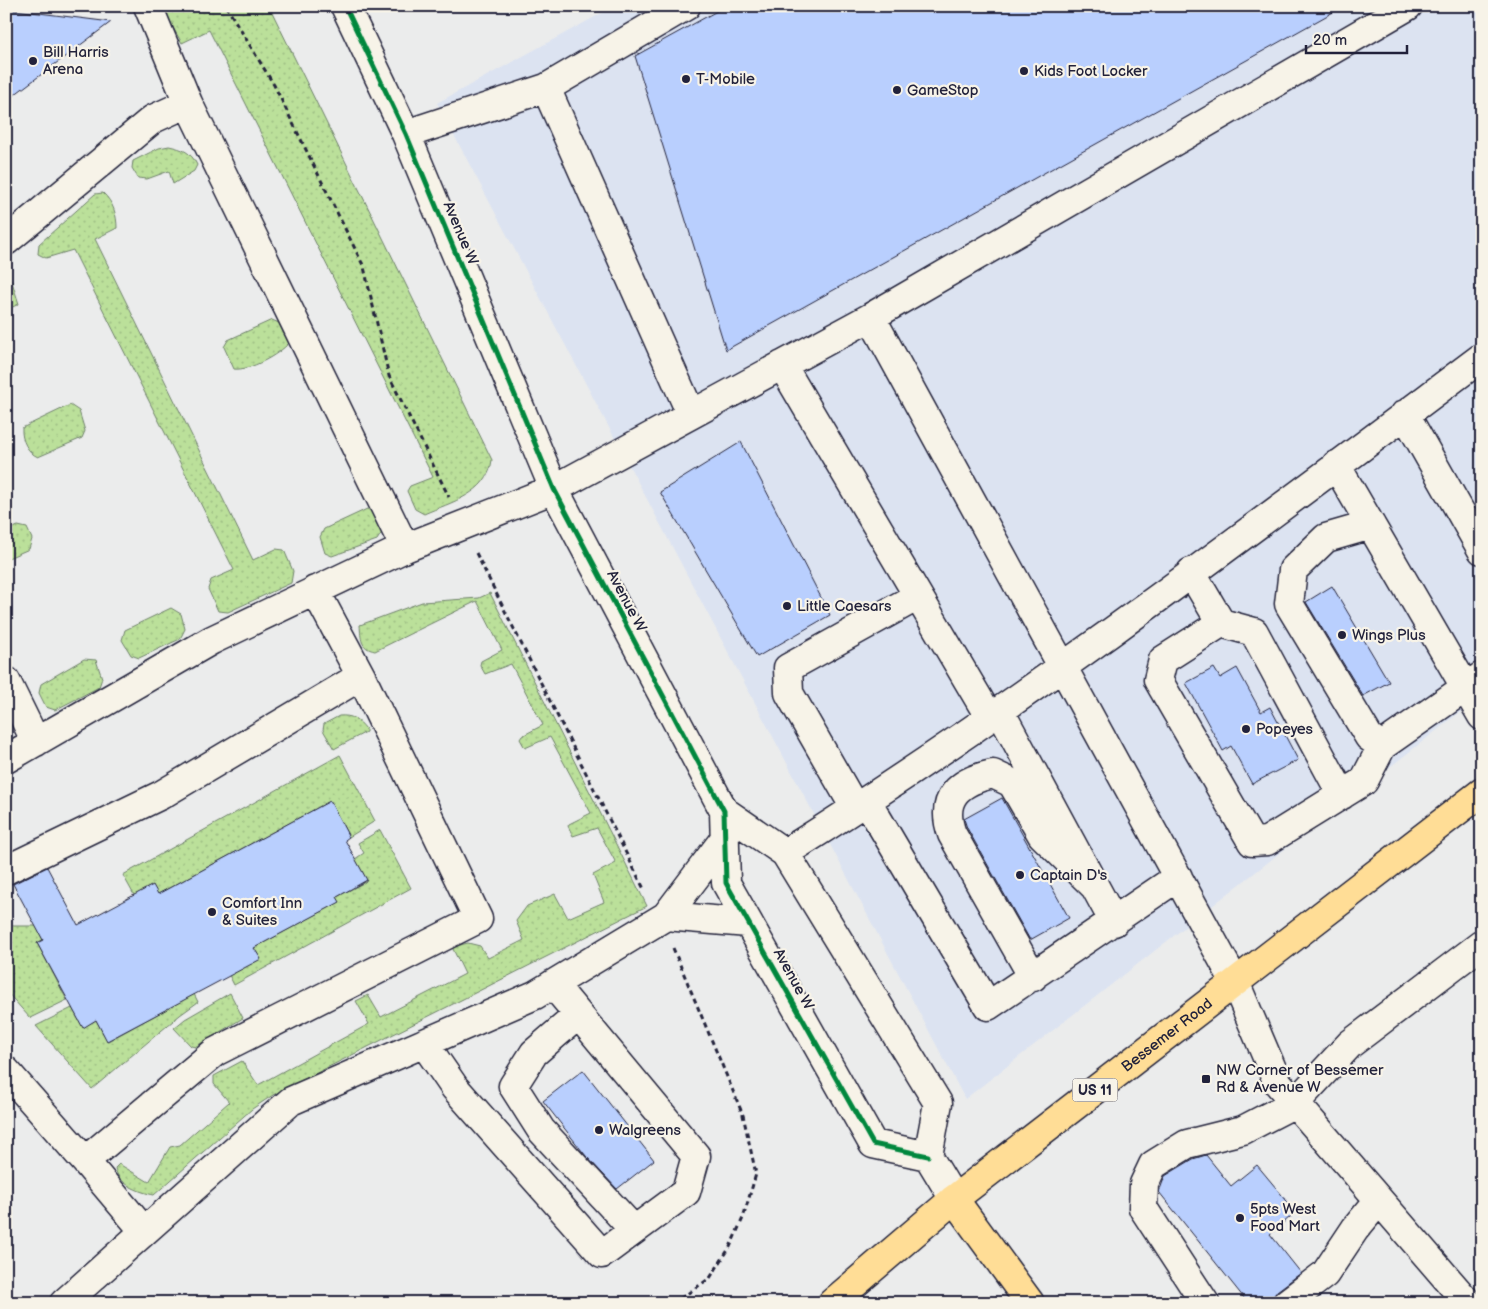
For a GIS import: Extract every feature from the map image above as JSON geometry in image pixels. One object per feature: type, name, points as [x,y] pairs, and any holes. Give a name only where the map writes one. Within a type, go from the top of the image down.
[{"type":"main road","name":"Bessemer Road","points":[[832,1303],[954,1199],[1482,792]]},
{"type":"main road","points":[[954,1199],[1030,1303]]},
{"type":"street","points":[[148,6],[188,103],[406,548]]},
{"type":"street","name":"Avenue W","points":[[345,6],[406,134],[554,490],[724,811],[726,884],[873,1144],[928,1156],[938,1103],[785,853],[724,811]]},
{"type":"street","points":[[6,759],[212,640],[406,548],[554,490],[871,317],[1408,6]]},
{"type":"street","points":[[406,134],[546,88],[672,10]]},
{"type":"street","points":[[546,88],[691,414]]},
{"type":"street","points":[[6,241],[153,120],[188,103]]},
{"type":"street","points":[[871,317],[1235,982],[1278,1083],[1379,1200],[1454,1298]]},
{"type":"street","points":[[785,853],[861,805],[1063,668],[1482,357]]},
{"type":"street","points":[[782,365],[918,596],[1027,762],[1114,922]]},
{"type":"street","points":[[1405,414],[1482,550]]},
{"type":"street","points":[[1336,465],[1371,525],[1473,681],[1482,716]]},
{"type":"street","points":[[1371,525],[1326,538],[1293,570],[1289,604],[1369,737],[1382,746]]},
{"type":"street","points":[[1191,572],[1221,623],[1254,632],[1342,794]]},
{"type":"street","points":[[85,1161],[216,1052],[478,919],[361,676],[315,590]]},
{"type":"street","points":[[918,596],[788,668],[789,693],[988,1006],[1178,877]]},
{"type":"street","points":[[1221,623],[1163,660],[1158,680],[1252,842],[1267,841],[1364,781],[1382,746],[1473,681]]},
{"type":"street","points":[[6,870],[162,795],[361,676]]},
{"type":"street","points":[[6,681],[36,742]]},
{"type":"street","points":[[1033,977],[952,834],[946,820],[947,806],[955,793],[965,784],[993,774],[1012,783],[1042,834],[1095,887]]},
{"type":"street","points":[[64,1303],[291,1101],[535,995],[666,916],[725,838]]},
{"type":"street","points":[[666,916],[748,923]]},
{"type":"street","points":[[1205,1303],[1143,1208],[1144,1184],[1153,1165],[1187,1144],[1243,1130],[1294,1103],[1350,1044],[1482,944]]},
{"type":"street","points":[[424,1043],[455,1088],[602,1254],[686,1192],[696,1156],[553,984]]},
{"type":"street","points":[[578,1015],[534,1053],[514,1086],[541,1130],[634,1230]]},
{"type":"street","points":[[6,1071],[144,1232]]},
{"type":"street","points":[[928,1156],[954,1199]]},
{"type":"street","points":[[1287,1303],[1325,1274],[1355,1230],[1379,1200]]},
{"type":"path","points":[[226,6],[274,85],[364,267],[389,376],[450,498]]},
{"type":"path","points":[[476,554],[646,894]]},
{"type":"path","points":[[672,946],[743,1115],[756,1174],[743,1218],[730,1248],[710,1278],[674,1303]]},
{"type":"shaded area","points":[[615,6],[1482,6],[1482,695],[965,1099],[437,103]]},
{"type":"green space","points":[[160,6],[269,6],[492,460],[489,472],[483,481],[467,495],[424,514],[415,509],[407,491],[410,486],[433,477],[209,30],[182,43]]},
{"type":"green space","points":[[169,146],[189,154],[197,165],[194,171],[173,184],[169,171],[147,179],[138,178],[132,168],[133,161],[159,148]]},
{"type":"green space","points":[[103,193],[114,209],[117,228],[95,239],[253,560],[276,549],[284,550],[293,571],[291,583],[228,612],[218,611],[208,589],[211,580],[234,570],[73,250],[46,258],[38,254],[39,244],[95,194]]},
{"type":"green space","points":[[6,278],[11,279],[19,304],[6,310]]},
{"type":"green space","points":[[272,320],[279,323],[289,343],[256,365],[234,369],[224,347],[228,340]]},
{"type":"green space","points":[[70,405],[79,411],[85,431],[82,438],[38,457],[34,455],[24,441],[22,428]]},
{"type":"green space","points":[[367,509],[378,514],[383,531],[377,540],[332,556],[325,553],[320,537],[324,529]]},
{"type":"green space","points":[[18,526],[27,528],[32,539],[29,549],[6,559],[6,531]]},
{"type":"green space","points":[[490,593],[647,906],[273,1095],[252,1109],[154,1195],[142,1192],[125,1183],[120,1179],[115,1168],[119,1164],[149,1182],[170,1147],[180,1145],[229,1102],[214,1084],[214,1076],[242,1061],[258,1085],[369,1024],[356,1001],[368,995],[381,1017],[465,974],[452,947],[468,943],[480,946],[488,958],[524,940],[516,921],[527,906],[555,894],[568,918],[604,902],[593,875],[616,863],[597,828],[573,836],[568,826],[569,824],[591,813],[550,737],[525,748],[520,739],[522,736],[543,725],[511,664],[485,674],[480,665],[481,661],[502,650],[477,601],[375,651],[366,648],[362,642],[360,625],[422,602],[479,598]]},
{"type":"green space","points":[[171,608],[181,614],[185,629],[180,639],[139,658],[131,655],[122,640],[125,630]]},
{"type":"green space","points":[[84,659],[96,660],[102,678],[99,687],[55,710],[46,707],[39,693],[41,684]]},
{"type":"green space","points":[[339,716],[354,718],[366,729],[366,732],[334,749],[323,730],[324,724]]},
{"type":"green space","points":[[340,755],[375,821],[349,837],[330,801],[158,894],[134,895],[123,875]]},
{"type":"green space","points":[[380,830],[411,888],[234,985],[229,975],[260,958],[254,948],[339,902],[337,897],[367,881],[355,859],[364,853],[358,843]]},
{"type":"green space","points":[[6,926],[36,926],[43,940],[37,943],[67,1000],[30,1018],[6,991]]},
{"type":"green space","points":[[230,993],[243,1018],[195,1047],[191,1046],[174,1028],[185,1019]]},
{"type":"green space","points":[[194,994],[198,1002],[92,1089],[36,1026],[72,1008],[83,1027],[96,1020],[108,1041]]},
{"type":"building","points":[[726,6],[1344,6],[726,350],[635,56]]},
{"type":"building","name":"Bill Harris Arena","points":[[6,9],[23,11],[111,22],[6,101]]},
{"type":"building","points":[[741,442],[830,615],[757,657],[660,492]]},
{"type":"building","points":[[1332,586],[1389,682],[1363,696],[1306,602]]},
{"type":"building","name":"Popeyes","points":[[1214,668],[1220,678],[1237,668],[1261,712],[1270,707],[1298,760],[1252,784],[1231,746],[1223,751],[1186,683]]},
{"type":"building","points":[[1002,798],[1069,918],[1030,940],[967,828],[964,819]]},
{"type":"building","name":"Comfort Inn & Suites","points":[[330,801],[349,837],[345,840],[367,880],[337,897],[340,902],[254,948],[261,959],[107,1041],[96,1020],[83,1028],[37,943],[43,940],[13,884],[47,867],[78,925],[153,885],[158,894]]},
{"type":"building","name":"Walgreens","points":[[583,1070],[654,1160],[617,1189],[586,1156],[543,1101]]},
{"type":"building","points":[[1206,1155],[1231,1186],[1257,1165],[1296,1212],[1270,1234],[1301,1273],[1277,1291],[1272,1303],[1248,1303],[1159,1192],[1165,1176],[1193,1159]]},
{"type":"cycle path","points":[[345,6],[406,134],[554,489],[724,811],[726,883],[873,1144],[928,1156]]},
{"type":"place","name":"Bill Harris Arena","points":[[33,61]]},
{"type":"place","name":"Kids Foot Locker","points":[[1024,71]]},
{"type":"place","name":"T-Mobile","points":[[686,79]]},
{"type":"place","name":"GameStop","points":[[897,90]]},
{"type":"place","name":"Little Caesars","points":[[787,606]]},
{"type":"place","name":"Wings Plus","points":[[1342,635]]},
{"type":"place","name":"Popeyes","points":[[1246,729]]},
{"type":"place","name":"Captain D's","points":[[1020,875]]},
{"type":"place","name":"Comfort Inn & Suites","points":[[212,912]]},
{"type":"place","name":"NW Corner of Bessemer Rd & Avenue W","points":[[1206,1079]]},
{"type":"place","name":"Walgreens","points":[[599,1130]]},
{"type":"place","name":"5pts West Food Mart","points":[[1240,1218]]}]
